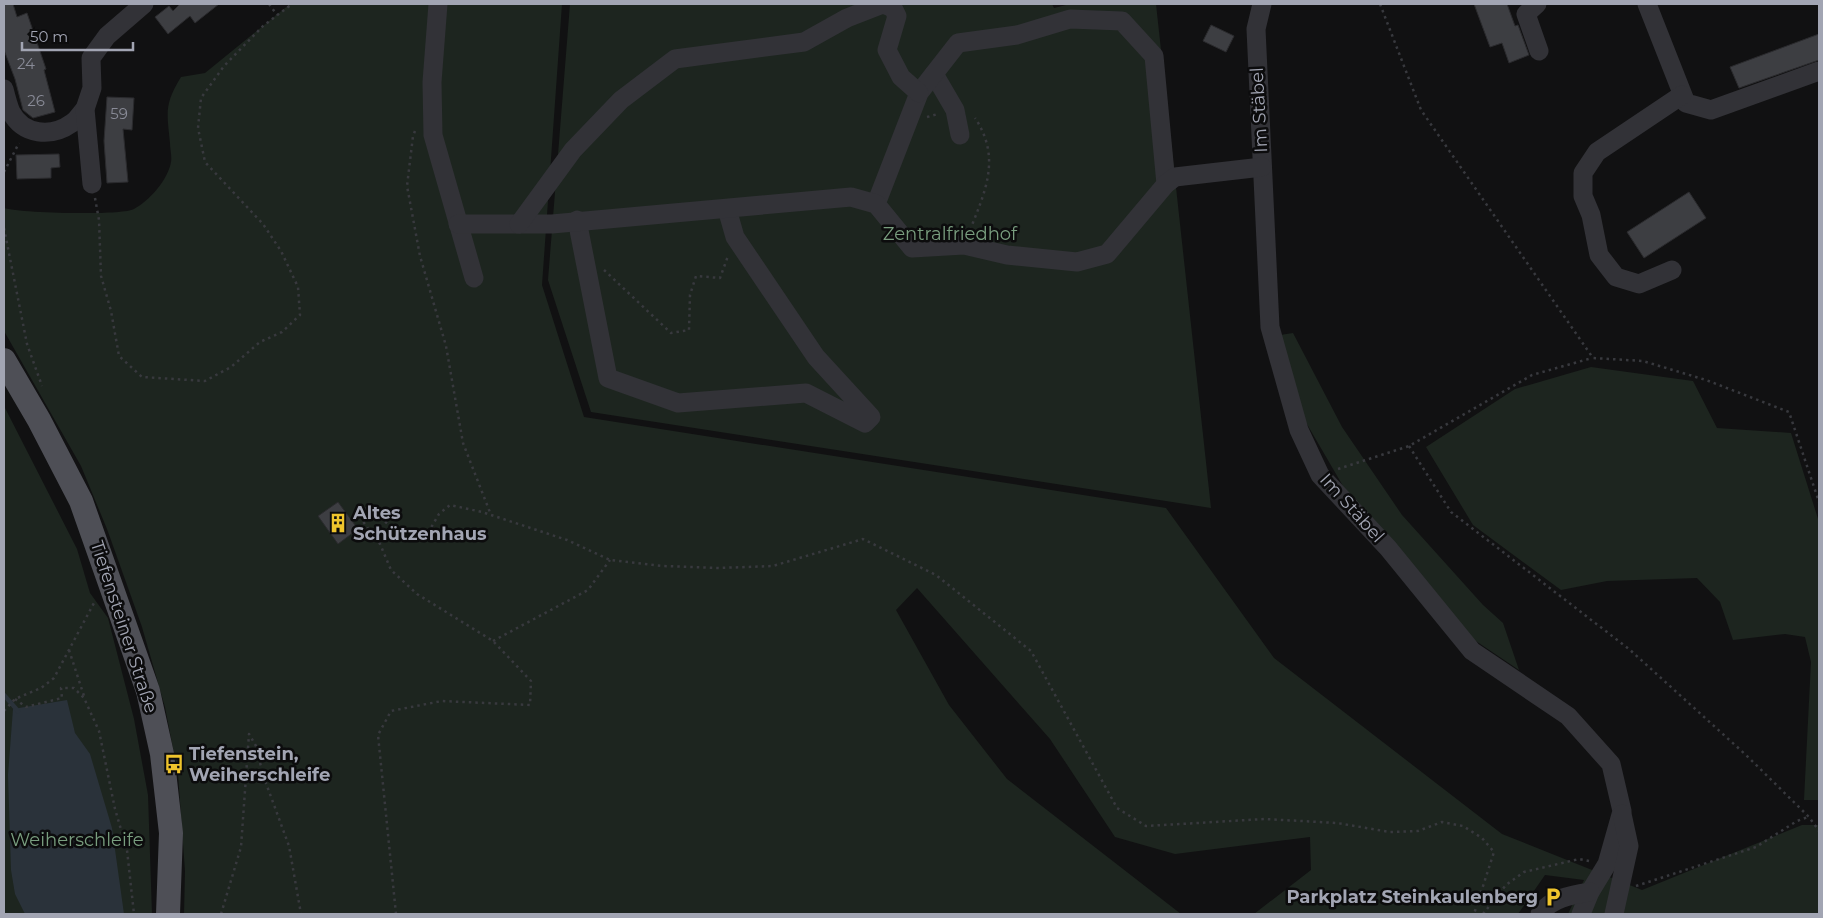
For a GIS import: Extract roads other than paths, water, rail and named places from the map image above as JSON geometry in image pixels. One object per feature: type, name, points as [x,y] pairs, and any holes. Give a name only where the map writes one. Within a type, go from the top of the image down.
[{"type":"main road","name":"Tiefensteiner Straße","points":[[4,360],[39,420],[81,501],[148,691],[162,754],[171,833],[168,914]]},
{"type":"street","points":[[92,184],[85,109],[92,88],[91,58],[107,36],[144,4]]},
{"type":"street","points":[[438,4],[432,82],[433,135],[474,278]]},
{"type":"street","points":[[519,224],[573,150],[621,100],[675,59],[804,42],[847,18],[883,4],[893,8],[897,16],[887,50],[901,77],[919,93]]},
{"type":"street","name":"Im Stäbel","points":[[1262,4],[1256,30],[1270,327],[1299,430],[1320,475],[1388,548],[1472,651],[1568,716],[1611,764],[1622,811],[1607,864],[1590,892],[1581,914]]},
{"type":"street","points":[[1537,4],[1526,14],[1539,51]]},
{"type":"street","points":[[1647,4],[1686,103],[1711,110],[1819,71]]},
{"type":"street","points":[[876,204],[919,93],[958,43],[1017,35],[1070,19],[1122,20],[1154,56],[1166,184]]},
{"type":"street","points":[[934,74],[956,110],[960,135]]},
{"type":"street","points":[[4,89],[12,112],[27,129],[36,133],[52,131],[71,124],[85,109]]},
{"type":"street","points":[[1672,270],[1639,284],[1616,277],[1599,255],[1591,215],[1583,196],[1583,173],[1597,152],[1682,94]]},
{"type":"street","points":[[458,224],[552,224],[577,220],[727,209],[851,197],[876,204],[912,248],[964,245],[1007,255],[1077,262],[1107,254],[1166,184],[1175,177],[1262,168]]},
{"type":"street","points":[[577,220],[608,378],[678,403],[806,393],[865,423],[871,416],[816,357],[735,237],[727,209]]},
{"type":"street","points":[[1614,914],[1629,846],[1622,811]]},
{"type":"street","points":[[1540,914],[1546,906],[1568,895],[1590,892]]},
{"type":"waterway","points":[[4,695],[18,711]]},
{"type":"place","name":"Altes Schützenhaus","points":[[338,523]]},
{"type":"place","name":"Tiefenstein, Weiherschleife","points":[[174,764]]},
{"type":"place","name":"Parkplatz Steinkaulenberg","points":[[1553,897]]},
{"type":"park label","name":"Zentralfriedhof","points":[[950,234]]},
{"type":"park label","name":"Weiherschleife","points":[[77,840]]}]
